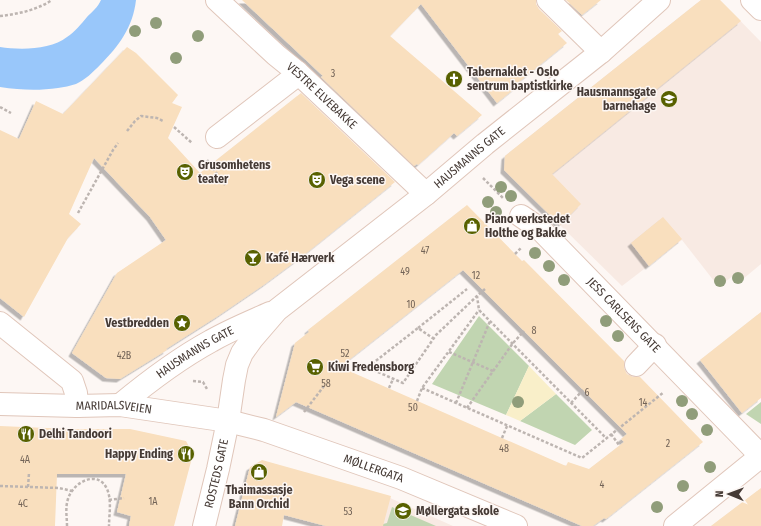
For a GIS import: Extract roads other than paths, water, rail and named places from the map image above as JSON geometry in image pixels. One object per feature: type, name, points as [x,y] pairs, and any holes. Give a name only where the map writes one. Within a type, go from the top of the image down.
[{"type":"street","name":"VESTRE ELVEBAKKE","points":[[217,0],[297,72],[426,194]]},
{"type":"street","points":[[548,0],[602,52]]},
{"type":"street","name":"HAUSMANNS GATE","points":[[120,405],[153,378],[194,351],[219,337],[276,310],[426,194],[491,139],[602,52],[659,0]]},
{"type":"street","points":[[752,0],[761,9]]},
{"type":"street","points":[[217,137],[292,79],[297,72]]},
{"type":"street","name":"JESS CARLSENS GATE","points":[[521,216],[540,229],[761,456]]},
{"type":"street","name":"HAUSMANNS GATE","points":[[228,421],[237,365],[242,353],[276,310]]},
{"type":"street","points":[[0,323],[72,381],[76,393],[77,406]]},
{"type":"street","points":[[636,365],[654,346]]},
{"type":"street","name":"MARIDALSVEIEN","points":[[0,404],[77,406],[120,405],[228,421]]},
{"type":"street","name":"ROSTEDS GATE","points":[[204,526],[228,421]]},
{"type":"street","name":"MØLLERGATA","points":[[228,421],[264,430],[401,478],[516,526]]},
{"type":"street","points":[[675,526],[761,456]]},
{"type":"water","points":[[101,0],[136,0],[132,19],[124,36],[107,58],[89,76],[76,84],[43,90],[0,87],[0,47],[26,49],[44,47],[60,41],[75,30],[97,7]]},
{"type":"place","name":"Tabernaklet - Oslo sentrum baptistkirke","points":[[454,79]]},
{"type":"place","name":"Hausmannsgate barnehage","points":[[669,99]]},
{"type":"place","name":"Grusomhetens teater","points":[[185,172]]},
{"type":"place","name":"Vega scene","points":[[317,180]]},
{"type":"place","name":"Piano verkstedet Holthe og Bakke","points":[[472,226]]},
{"type":"place","name":"Kafé Hærverk","points":[[253,258]]},
{"type":"place","name":"Vestbredden","points":[[182,323]]},
{"type":"place","name":"Kiwi Fredensborg","points":[[315,367]]},
{"type":"place","name":"Delhi Tandoori","points":[[26,434]]},
{"type":"place","name":"Happy Ending","points":[[186,454]]},
{"type":"place","name":"Thaimassasje Bann Orchid","points":[[259,472]]},
{"type":"place","name":"Møllergata skole","points":[[403,511]]}]
